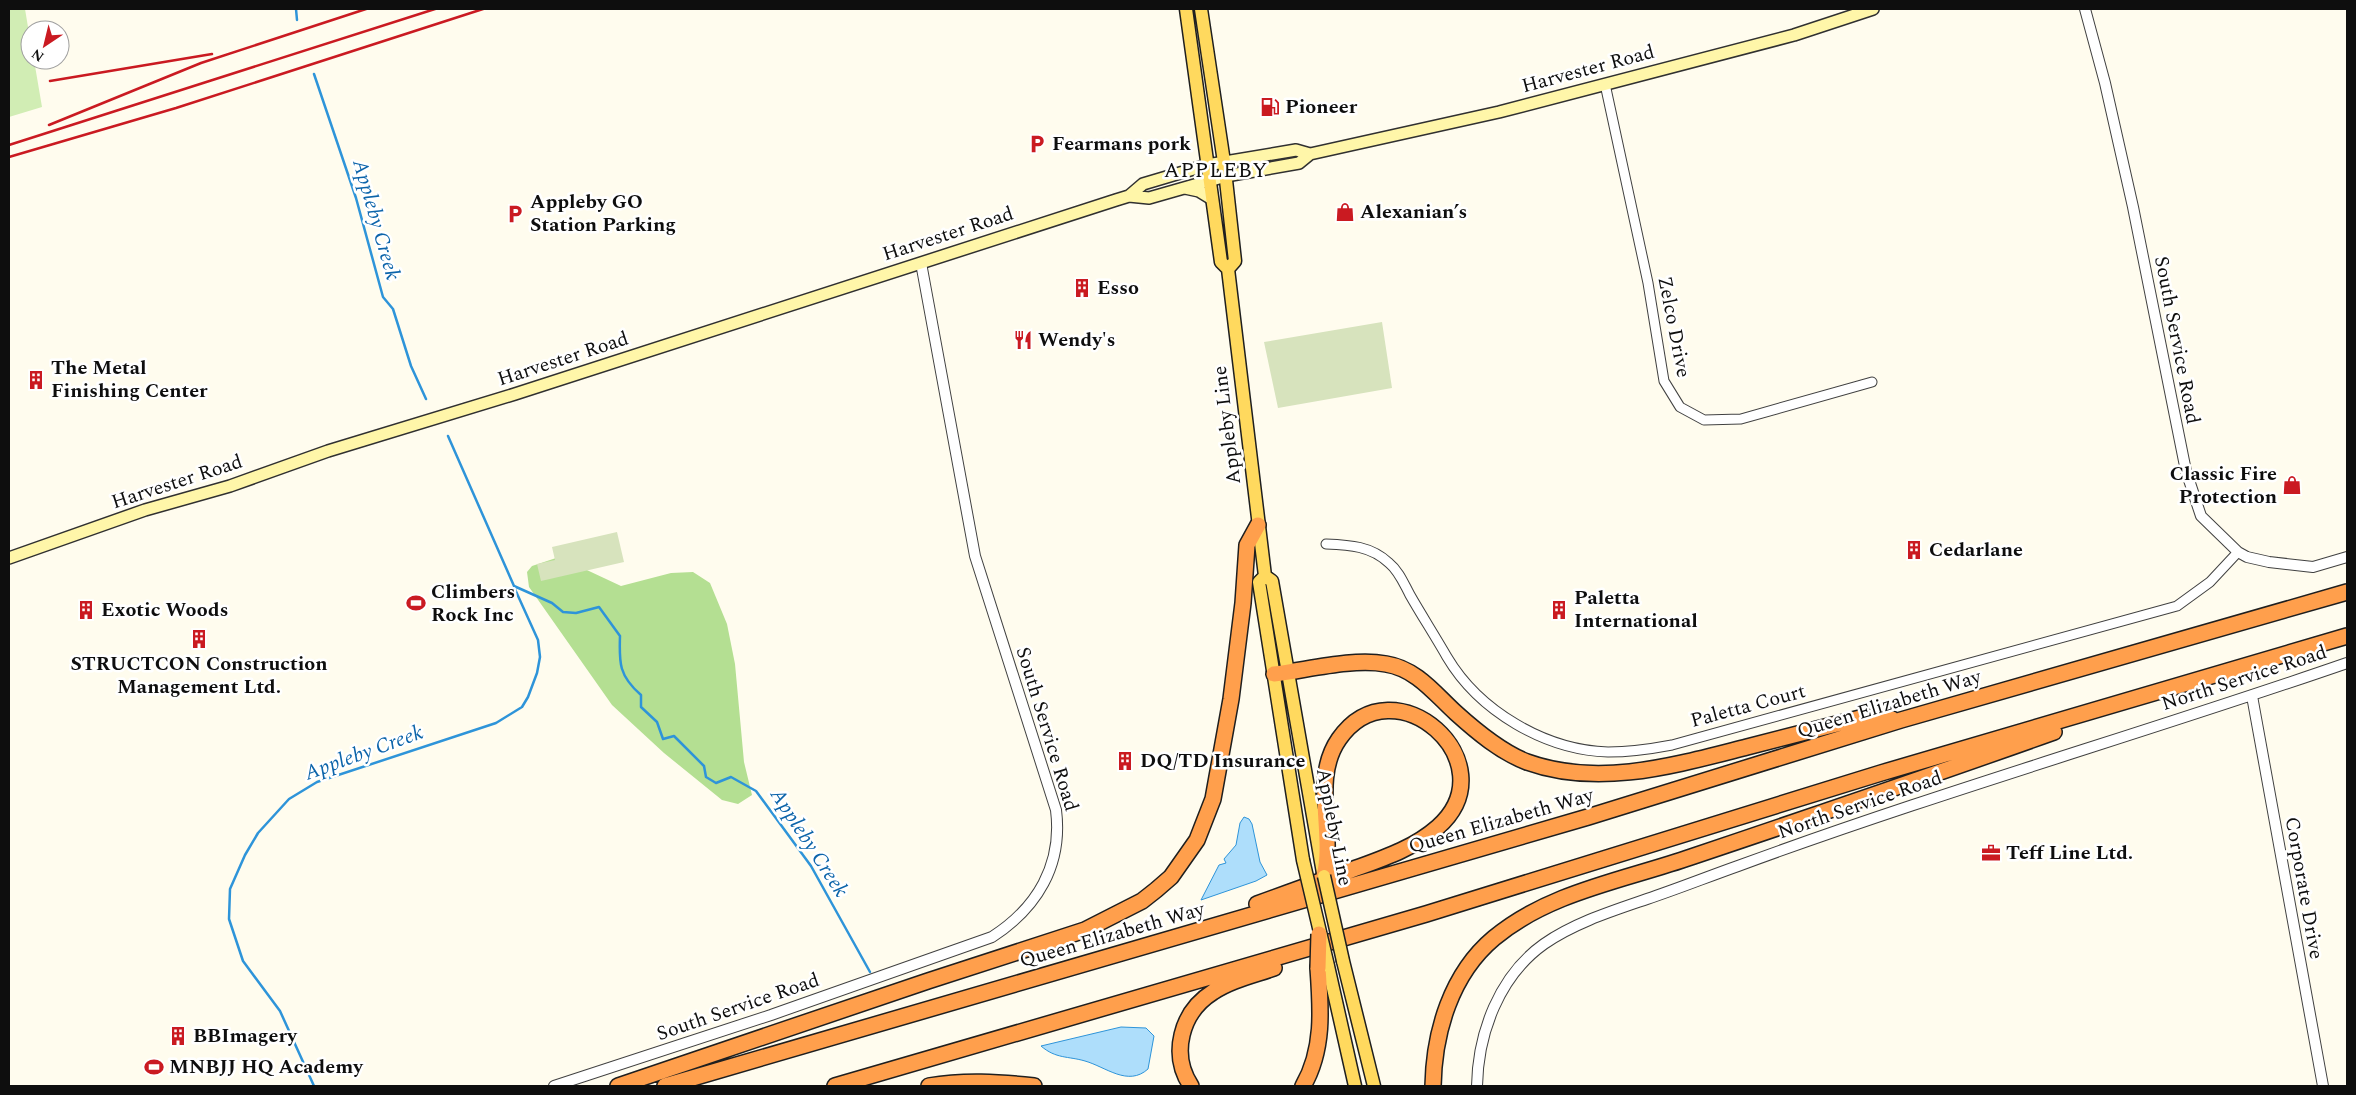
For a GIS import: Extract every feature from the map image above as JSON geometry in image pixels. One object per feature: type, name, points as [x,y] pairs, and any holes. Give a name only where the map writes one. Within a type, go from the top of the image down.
[{"type":"highway","points":[[618,1086],[1085,930],[1126,910],[1156,890],[1171,877],[1197,840],[1213,799],[1222,754],[1243,606],[1247,544],[1258,525]]},
{"type":"highway","name":"Queen Elizabeth Way","points":[[665,1086],[1588,817],[1901,720],[2347,592]]},
{"type":"highway","points":[[835,1086],[1426,914],[1882,773],[2347,636]]},
{"type":"highway","points":[[1280,673],[1343,665],[1387,664],[1416,676],[1481,734],[1511,754],[1528,762],[1558,770],[1586,773],[1611,774],[1699,759],[1864,717],[1901,720]]},
{"type":"highway","points":[[1434,1086],[1434,1068],[1441,1026],[1458,984],[1480,952],[1493,939],[1532,912],[1579,893],[1905,785],[2111,711],[2138,697]]},
{"type":"highway","points":[[1204,929],[1243,909],[1383,858],[1408,847],[1438,827],[1450,814],[1460,785],[1456,758],[1439,730],[1420,717],[1396,711],[1372,714],[1344,732],[1329,758],[1326,777],[1324,876]]},
{"type":"highway","points":[[1191,1086],[1181,1062],[1180,1040],[1188,1020],[1201,1001],[1211,993],[1222,986],[1426,914]]},
{"type":"highway","points":[[1303,1086],[1316,1058],[1319,1038],[1323,967],[1319,934]]},
{"type":"highway","points":[[929,1086],[953,1082],[996,1082],[1034,1086]]},
{"type":"main road","name":"Appleby Line","points":[[1186,9],[1221,262],[1228,269],[1264,576],[1272,581],[1280,673],[1302,860],[1319,934]]},
{"type":"main road","name":"Appleby Line","points":[[1201,9],[1226,176],[1235,261],[1228,269]]},
{"type":"main road","name":"Harvester Road","points":[[1129,196],[1150,198],[1226,176],[1299,163],[1310,154],[1499,112],[1794,35],[1873,9]]},
{"type":"main road","name":"Harvester Road","points":[[9,558],[145,510],[230,486],[328,451],[1129,196],[1143,184],[1207,165],[1296,150],[1310,154]]},
{"type":"main road","points":[[1184,188],[1199,191],[1212,199]]},
{"type":"main road","name":"Appleby Line","points":[[1280,673],[1323,853]]},
{"type":"main road","name":"Appleby Line","points":[[1324,876],[1374,1086]]},
{"type":"main road","points":[[1323,967],[1355,1086]]},
{"type":"street","name":"South Service Road","points":[[2085,9],[2105,83],[2133,207],[2186,471],[2201,516],[2238,552],[2247,557],[2269,562],[2313,567],[2347,557]]},
{"type":"street","name":"Zelco Drive","points":[[1605,84],[1648,283],[1664,382],[1680,407],[1704,420],[1742,419],[1872,382]]},
{"type":"street","name":"South Service Road","points":[[554,1086],[771,1015],[992,937],[1020,915],[1049,874],[1059,831],[1056,810],[975,556],[921,263]]},
{"type":"street","name":"Paletta Court","points":[[1326,544],[1358,545],[1390,563],[1455,672],[1478,696],[1504,716],[1531,732],[1562,744],[1607,752],[1641,750],[1672,745],[2177,606],[2210,582],[2238,552]]},
{"type":"street","name":"North Service Road","points":[[1477,1086],[1479,1058],[1485,1029],[1493,1007],[1507,982],[1518,968],[1544,944],[1574,928],[1604,914],[1786,848],[2069,753],[2252,696],[2347,663]]},
{"type":"street","name":"Corporate Drive","points":[[2252,696],[2323,1086]]},
{"type":"green space","points":[[9,9],[25,9],[27,20],[20,20],[20,70],[36,70],[42,107],[9,117]]},
{"type":"green space","points":[[1382,322],[1392,388],[1278,408],[1264,342]]},
{"type":"green space","points":[[617,532],[624,562],[541,581],[537,564],[555,560],[552,547]]},
{"type":"green space","points":[[559,557],[621,586],[671,573],[693,572],[710,583],[727,624],[735,664],[744,762],[752,795],[738,804],[722,800],[664,753],[612,705],[529,587],[527,572],[532,566]]},
{"type":"water","points":[[1244,817],[1249,819],[1252,824],[1260,862],[1267,875],[1256,881],[1201,900],[1219,865],[1226,863],[1224,859],[1236,845],[1240,823]]},
{"type":"water","points":[[1121,1027],[1146,1028],[1154,1036],[1148,1069],[1140,1074],[1125,1076],[1117,1074],[1085,1061],[1057,1055],[1041,1046]]},
{"type":"waterway","name":"Appleby Creek","points":[[296,9],[297,20]]},
{"type":"waterway","name":"Appleby Creek","points":[[314,74],[356,198],[383,297],[393,309],[411,366],[426,399]]},
{"type":"waterway","name":"Appleby Creek","points":[[448,436],[514,586],[552,603],[563,612],[576,613],[599,607],[620,636],[620,662],[624,675],[641,695],[641,707],[657,722],[663,739],[674,736],[704,766],[706,777],[716,783],[731,777],[756,791],[811,866],[870,972]]},
{"type":"waterway","name":"Appleby Creek","points":[[314,1086],[280,1011],[243,961],[229,919],[230,889],[245,855],[258,833],[289,799],[317,782],[496,723],[522,707],[537,673],[540,657],[538,640],[514,587]]},
{"type":"railway","points":[[49,125],[201,63],[366,9]]},
{"type":"railway","points":[[9,145],[435,9]]},
{"type":"railway","points":[[9,157],[176,108],[483,9]]},
{"type":"railway","points":[[50,81],[212,54]]},
{"type":"place","name":"Pioneer","points":[[1270,107]]},
{"type":"place","name":"Fearmans pork","points":[[1037,144]]},
{"type":"place","name":"Alexanian’s","points":[[1345,212]]},
{"type":"place","name":"Appleby GO Station Parking","points":[[515,214]]},
{"type":"place","name":"Esso","points":[[1082,288]]},
{"type":"place","name":"Wendy's","points":[[1023,340]]},
{"type":"place","name":"The Metal Finishing Center","points":[[36,380]]},
{"type":"place","name":"Classic Fire Protection","points":[[2292,485]]},
{"type":"place","name":"Cedarlane","points":[[1914,550]]},
{"type":"place","name":"Climbers Rock Inc","points":[[416,603]]},
{"type":"place","name":"Exotic Woods","points":[[86,610]]},
{"type":"place","name":"Paletta International","points":[[1559,610]]},
{"type":"place","name":"STRUCTCON Construction Management Ltd.","points":[[199,639]]},
{"type":"place","name":"DQ/TD Insurance","points":[[1125,761]]},
{"type":"place","name":"Teff Line Ltd.","points":[[1991,853]]},
{"type":"place","name":"BBImagery","points":[[178,1036]]},
{"type":"place","name":"MNBJJ HQ Academy","points":[[154,1067]]},
{"type":"district","name":"APPLEBY","points":[[1216,171]]}]
